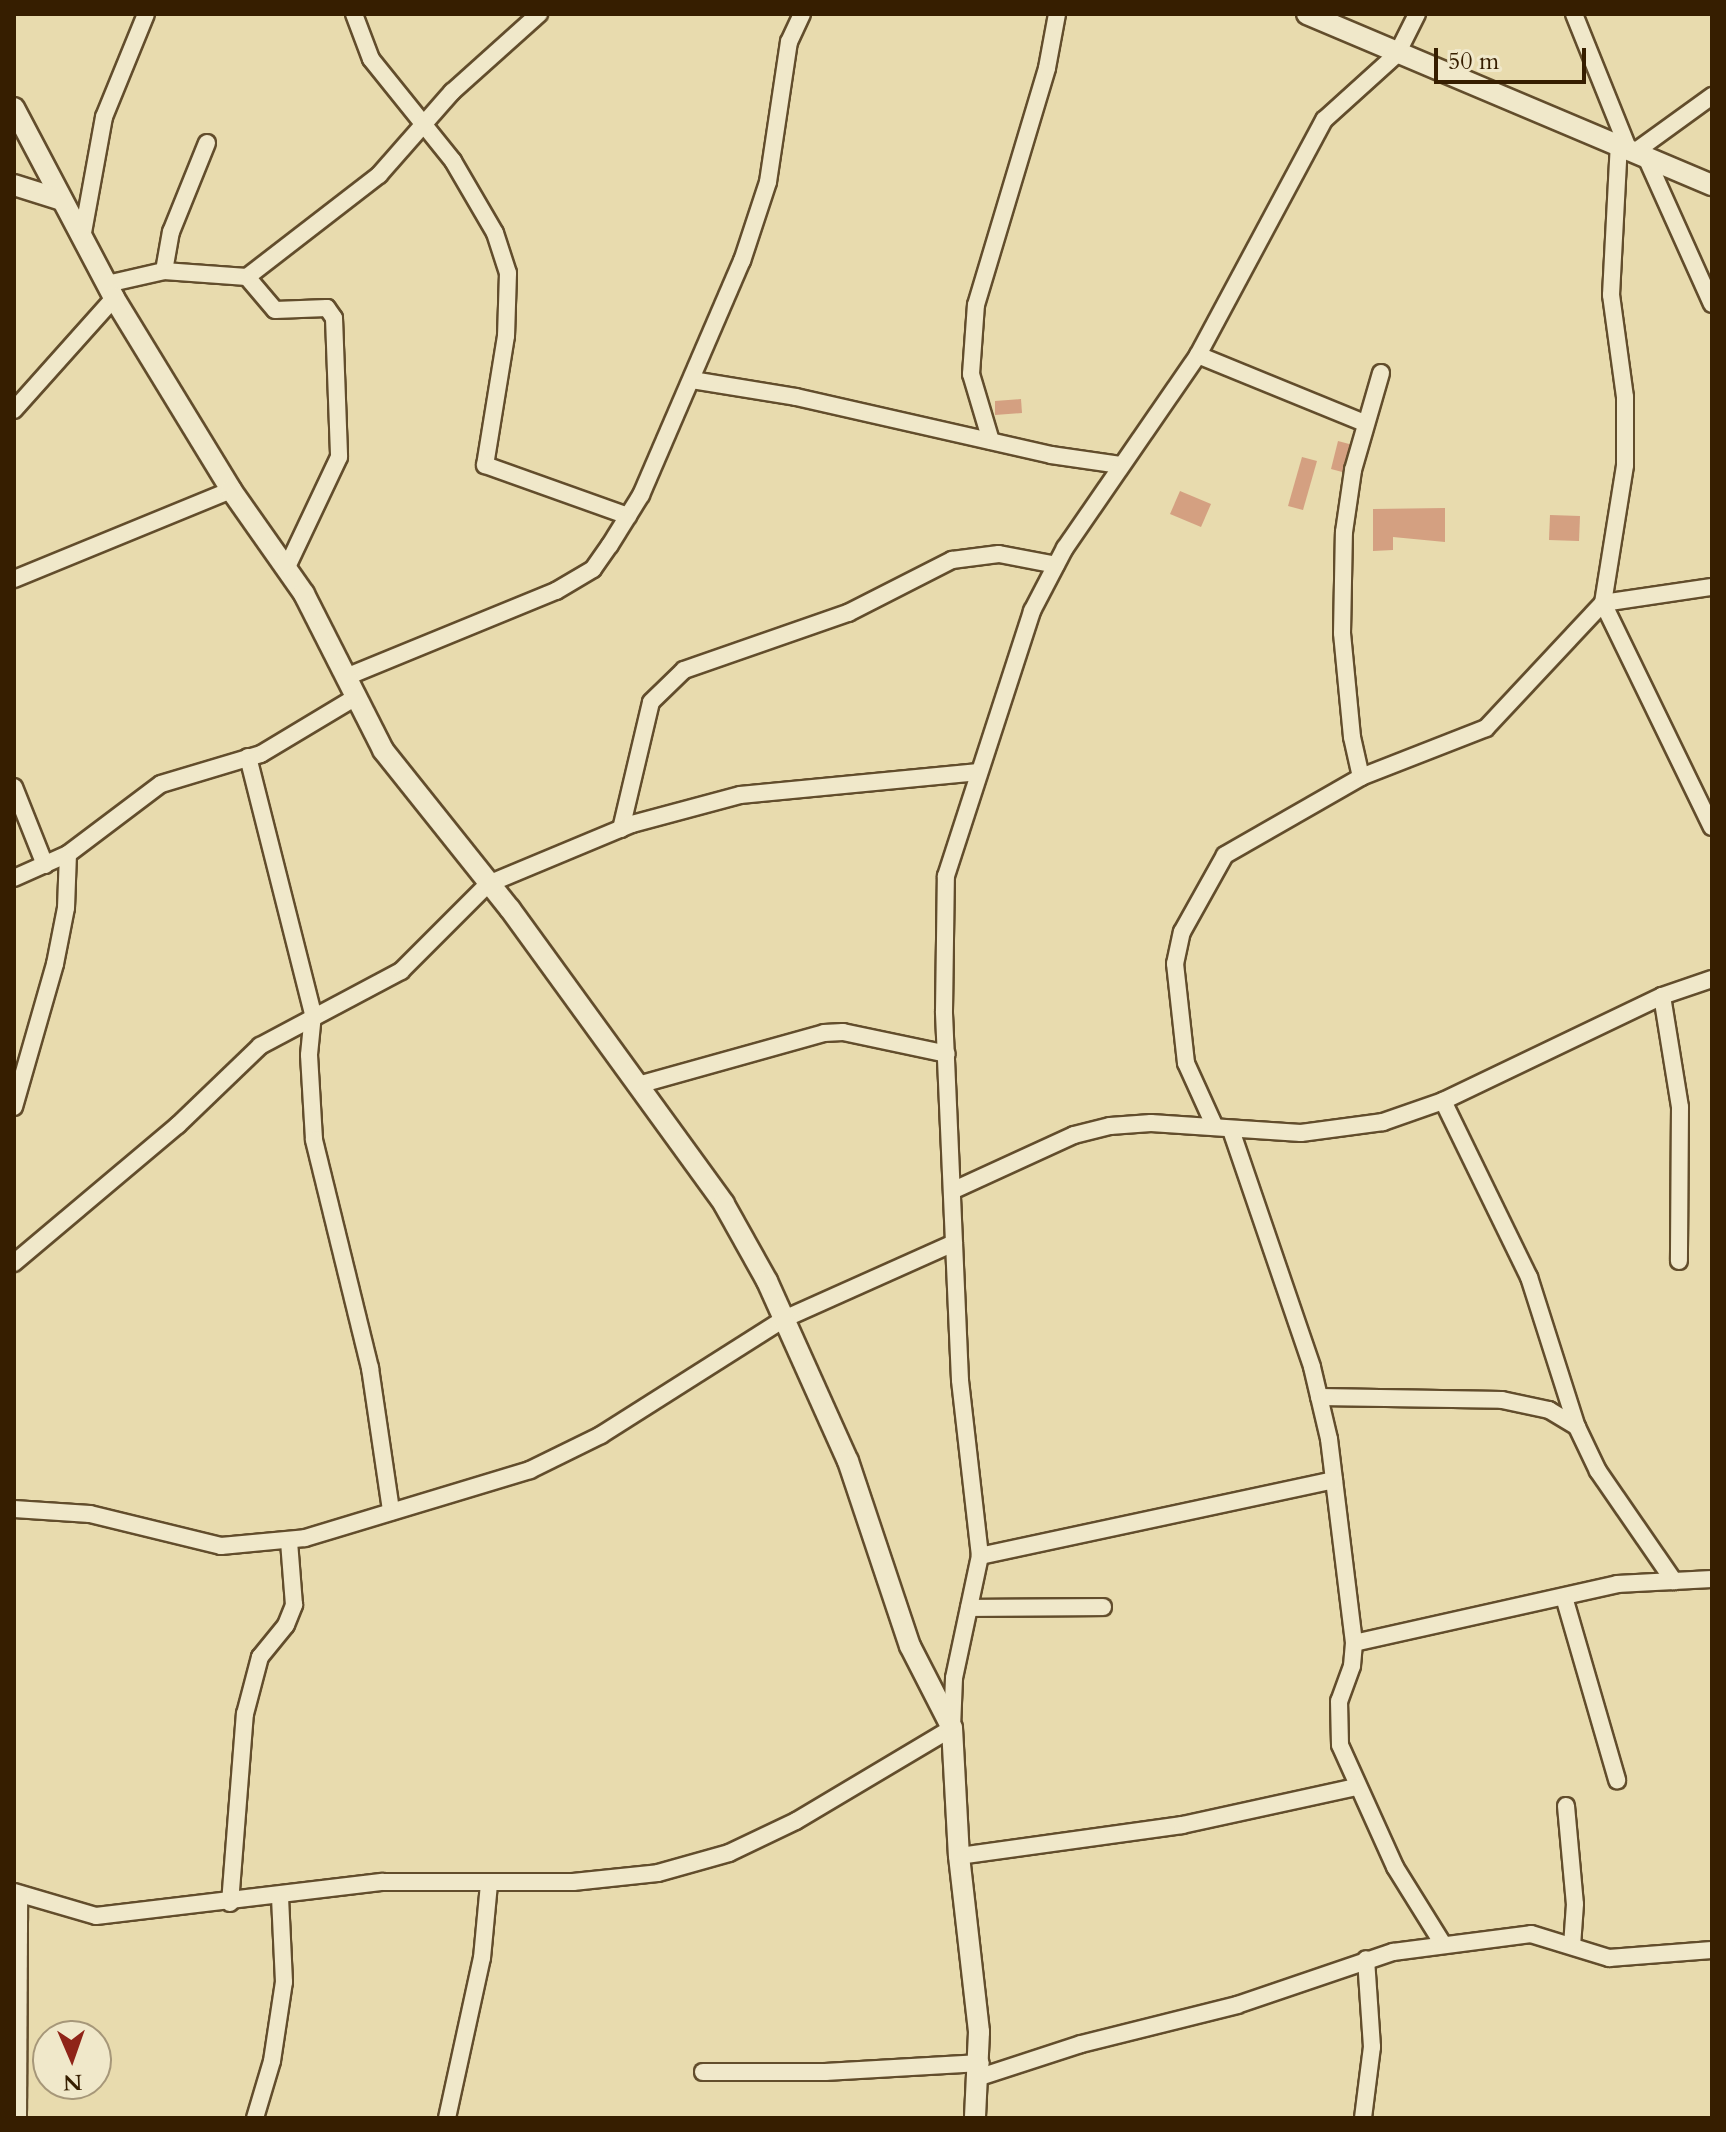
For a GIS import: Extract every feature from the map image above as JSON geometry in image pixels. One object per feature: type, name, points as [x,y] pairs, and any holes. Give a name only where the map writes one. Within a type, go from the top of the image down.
[{"type":"street","points":[[82,238],[104,117],[146,14]]},
{"type":"street","points":[[354,14],[371,59],[453,161],[488,221],[508,273],[506,336],[485,465],[628,516]]},
{"type":"street","points":[[14,410],[110,291],[164,271],[247,277],[379,175],[423,123],[479,65],[539,14]]},
{"type":"street","points":[[346,677],[556,591],[593,569],[628,516],[692,380],[742,261],[768,182],[789,42],[802,14]]},
{"type":"street","points":[[991,441],[971,374],[976,305],[1047,68],[1057,14]]},
{"type":"street","points":[[1307,14],[1712,185]]},
{"type":"street","points":[[975,2118],[980,2070],[959,1856],[952,1728],[954,1678],[980,1556],[960,1380],[947,1054],[946,876],[1032,611],[1056,565],[1120,465],[1198,355],[1324,120],[1397,54],[1417,14]]},
{"type":"street","points":[[1574,14],[1632,150],[1712,304]]},
{"type":"street","points":[[1443,1944],[1395,1867],[1340,1745],[1339,1701],[1352,1666],[1354,1643],[1334,1480],[1319,1397],[1223,1128],[1186,1063],[1175,964],[1182,932],[1225,855],[1361,777],[1486,728],[1603,603],[1625,465],[1625,397],[1611,295],[1632,150],[1712,96]]},
{"type":"street","points":[[14,108],[110,291],[231,490],[286,569],[408,786],[488,884],[724,1204],[784,1319],[848,1461],[910,1646],[952,1728]]},
{"type":"street","points":[[164,271],[171,232],[207,143]]},
{"type":"street","points":[[14,185],[62,200]]},
{"type":"street","points":[[247,277],[275,310],[327,308],[334,318],[339,457],[286,569]]},
{"type":"street","points":[[1198,355],[1365,423]]},
{"type":"street","points":[[1361,777],[1352,737],[1343,587],[1344,532],[1365,423],[1381,373]]},
{"type":"street","points":[[692,380],[796,397],[991,441],[1120,465]]},
{"type":"street","points":[[14,579],[231,490]]},
{"type":"street","points":[[621,829],[651,702],[684,670],[848,613],[952,560],[999,554],[1056,565]]},
{"type":"street","points":[[1603,603],[1712,587]]},
{"type":"street","points":[[1603,603],[1712,827]]},
{"type":"street","points":[[14,878],[68,854],[161,784],[284,743],[356,697]]},
{"type":"street","points":[[248,757],[313,1014],[309,1055],[314,1140],[370,1368],[391,1511]]},
{"type":"street","points":[[14,1263],[178,1125],[260,1046],[313,1014],[401,971],[488,884],[621,829],[758,791],[979,772]]},
{"type":"street","points":[[14,787],[45,865]]},
{"type":"street","points":[[14,1107],[55,964],[66,908],[68,854]]},
{"type":"street","points":[[954,1190],[1086,1132],[1151,1123],[1335,1130],[1383,1122],[1443,1101],[1662,996],[1712,979]]},
{"type":"street","points":[[1662,996],[1680,1107],[1679,1261]]},
{"type":"street","points":[[638,1085],[824,1033],[861,1035],[947,1054]]},
{"type":"street","points":[[1443,1101],[1529,1277],[1577,1427],[1598,1471],[1674,1581]]},
{"type":"street","points":[[14,1509],[90,1514],[221,1546],[289,1541],[530,1470],[601,1435],[784,1319],[954,1243]]},
{"type":"street","points":[[1319,1397],[1502,1400],[1549,1410],[1577,1427]]},
{"type":"street","points":[[980,1556],[1334,1480]]},
{"type":"street","points":[[230,1903],[245,1714],[260,1657],[286,1625],[294,1605],[289,1541]]},
{"type":"street","points":[[1354,1643],[1617,1584],[1712,1579]]},
{"type":"street","points":[[1564,1597],[1617,1780]]},
{"type":"street","points":[[969,1608],[1103,1607]]},
{"type":"street","points":[[18,2118],[16,1893],[96,1916],[230,1903],[383,1882],[489,1884],[658,1873],[729,1853],[796,1821],[952,1728]]},
{"type":"street","points":[[959,1856],[1182,1825],[1357,1787]]},
{"type":"street","points":[[1566,1806],[1575,1904],[1572,1946]]},
{"type":"street","points":[[447,2118],[482,1958],[489,1884]]},
{"type":"street","points":[[255,2118],[272,2061],[284,1982],[280,1897]]},
{"type":"street","points":[[703,2072],[980,2070],[1237,2005],[1366,1959],[1443,1944],[1531,1934],[1609,1958],[1712,1950]]},
{"type":"street","points":[[1363,2118],[1372,2047],[1366,1959]]},
{"type":"building","points":[[1021,399],[1022,413],[995,415],[995,401]]},
{"type":"building","points":[[1338,441],[1353,445],[1346,473],[1331,469]]},
{"type":"building","points":[[1302,457],[1317,461],[1303,510],[1288,506]]},
{"type":"building","points":[[1180,491],[1211,504],[1201,527],[1170,514]]},
{"type":"building","points":[[1445,508],[1445,542],[1393,537],[1393,550],[1373,551],[1373,509]]},
{"type":"building","points":[[1550,515],[1580,516],[1579,541],[1549,540]]}]
